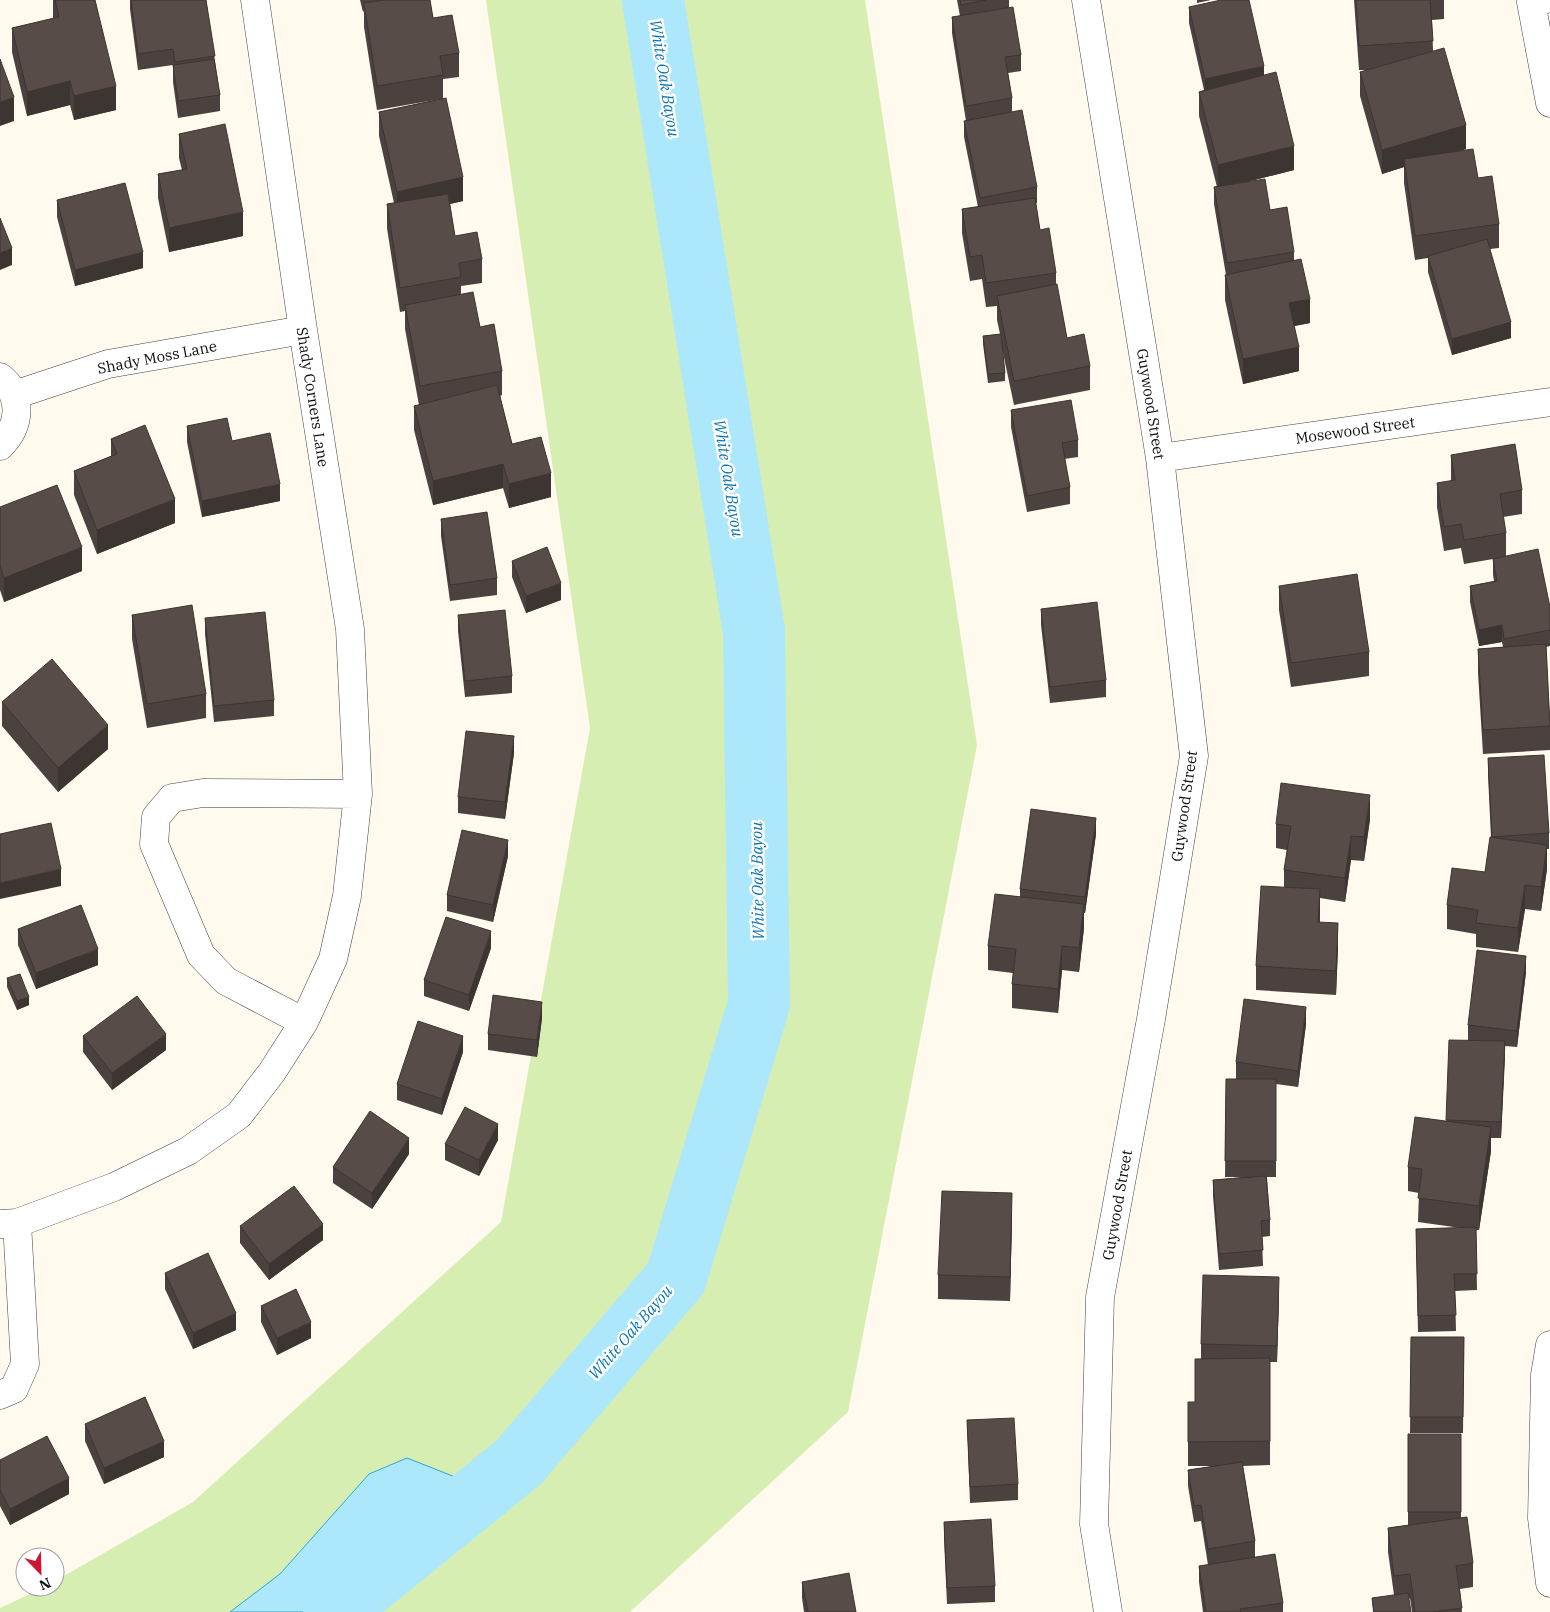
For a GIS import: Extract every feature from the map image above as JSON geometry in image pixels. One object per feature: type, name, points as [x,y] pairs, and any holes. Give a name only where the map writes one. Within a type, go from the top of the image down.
[{"type":"street","name":"Shady Corners Lane","points":[[0,1395],[14,1389],[25,1364],[9,1224],[114,1187],[188,1151],[239,1115],[272,1072],[304,1022],[333,959],[347,896],[358,794],[350,629],[302,330],[255,0]]},
{"type":"street","name":"Guywood Street","points":[[1086,0],[1160,458],[1194,756],[1151,1019],[1100,1297],[1094,1524],[1108,1612]]},
{"type":"street","points":[[1537,1],[1550,103]]},
{"type":"street","name":"Shady Moss Lane","points":[[0,446],[10,436],[16,423],[17,409],[7,386],[108,364],[302,330]]},
{"type":"street","name":"Mosewood Street","points":[[1160,458],[1550,402]]},
{"type":"street","points":[[304,1022],[226,981],[201,955],[154,844],[156,817],[172,798],[202,792],[358,794]]},
{"type":"street","points":[[1550,1345],[1545,1375],[1542,1518],[1550,1583]]},
{"type":"green space","points":[[486,0],[865,0],[977,745],[848,1412],[630,1612],[0,1612],[0,1608],[24,1597],[65,1597],[65,1575],[193,1502],[501,1222],[590,728]]},
{"type":"water","points":[[407,1458],[478,1486],[476,1515],[465,1537],[368,1612],[230,1612],[280,1574],[369,1474]]},
{"type":"building","points":[[55,0],[95,0],[116,86],[74,96],[70,81],[27,92],[12,28],[59,17]]},
{"type":"building","points":[[131,0],[206,0],[215,56],[175,62],[173,49],[138,54]]},
{"type":"building","points":[[384,0],[430,0],[433,18],[452,15],[459,53],[440,56],[443,75],[377,86],[364,3]]},
{"type":"building","points":[[960,0],[986,0],[961,5]]},
{"type":"building","points":[[1221,0],[1249,0],[1264,66],[1205,79],[1189,7]]},
{"type":"building","points":[[1356,0],[1430,0],[1433,41],[1359,46]]},
{"type":"building","points":[[1013,7],[1021,55],[1005,57],[1012,98],[966,106],[952,17]]},
{"type":"building","points":[[1444,48],[1466,125],[1382,150],[1360,72]]},
{"type":"building","points":[[0,59],[14,97],[0,102]]},
{"type":"building","points":[[214,59],[220,95],[178,101],[173,65]]},
{"type":"building","points":[[1276,72],[1294,146],[1218,165],[1199,92]]},
{"type":"building","points":[[446,98],[463,177],[397,192],[379,112]]},
{"type":"building","points":[[1022,110],[1037,187],[980,198],[964,121]]},
{"type":"building","points":[[225,124],[243,212],[169,228],[158,174],[187,169],[179,134]]},
{"type":"building","points":[[1473,149],[1478,178],[1492,176],[1499,224],[1415,236],[1404,159]]},
{"type":"building","points":[[1265,179],[1270,210],[1287,207],[1294,252],[1227,263],[1214,187]]},
{"type":"building","points":[[125,183],[143,252],[75,270],[57,200]]},
{"type":"building","points":[[448,194],[455,236],[477,232],[482,259],[459,263],[461,277],[400,288],[387,204]]},
{"type":"building","points":[[1035,198],[1040,230],[1049,228],[1056,273],[986,283],[982,255],[970,257],[962,209]]},
{"type":"building","points":[[0,218],[12,248],[0,253]]},
{"type":"building","points":[[1487,239],[1511,322],[1452,339],[1428,256]]},
{"type":"building","points":[[1301,259],[1310,299],[1289,303],[1299,347],[1243,359],[1225,275]]},
{"type":"building","points":[[1057,284],[1067,338],[1084,334],[1090,366],[1014,381],[997,296]]},
{"type":"building","points":[[473,292],[480,327],[494,324],[502,371],[420,386],[405,305]]},
{"type":"building","points":[[1001,334],[1005,373],[988,374],[983,336]]},
{"type":"building","points":[[497,385],[512,444],[541,437],[551,473],[509,484],[503,464],[433,481],[414,406]]},
{"type":"building","points":[[1071,400],[1078,440],[1062,443],[1070,487],[1027,496],[1011,410]]},
{"type":"building","points":[[227,418],[232,441],[270,433],[280,484],[202,501],[187,426]]},
{"type":"building","points":[[145,425],[175,499],[97,530],[74,471],[117,454],[111,439]]},
{"type":"building","points":[[1515,444],[1522,490],[1500,494],[1506,533],[1464,540],[1461,524],[1444,527],[1437,483],[1455,480],[1451,455]]},
{"type":"building","points":[[57,485],[82,547],[4,578],[0,566],[0,507]]},
{"type":"building","points":[[487,512],[497,578],[450,585],[441,519]]},
{"type":"building","points":[[547,547],[561,583],[526,596],[512,561]]},
{"type":"building","points":[[1538,549],[1550,607],[1550,630],[1504,639],[1502,625],[1479,630],[1470,586],[1497,581],[1493,559]]},
{"type":"building","points":[[1357,574],[1369,652],[1291,663],[1279,586]]},
{"type":"building","points":[[1097,602],[1106,680],[1050,687],[1041,609]]},
{"type":"building","points":[[192,605],[206,694],[147,704],[132,615]]},
{"type":"building","points":[[505,610],[512,676],[465,681],[458,615]]},
{"type":"building","points":[[265,612],[274,700],[214,706],[205,618]]},
{"type":"building","points":[[1546,644],[1550,726],[1483,730],[1478,649]]},
{"type":"building","points":[[52,659],[108,725],[58,768],[2,702]]},
{"type":"building","points":[[466,731],[514,736],[505,802],[458,797]]},
{"type":"building","points":[[1544,755],[1549,833],[1492,837],[1488,758]]},
{"type":"building","points":[[1281,783],[1370,795],[1364,837],[1351,836],[1345,878],[1284,870],[1291,826],[1276,824]]},
{"type":"building","points":[[1031,809],[1096,818],[1085,897],[1020,889]]},
{"type":"building","points":[[51,823],[61,869],[0,883],[0,834]]},
{"type":"building","points":[[462,830],[508,840],[493,905],[447,895]]},
{"type":"building","points":[[1490,837],[1547,845],[1541,887],[1525,885],[1518,928],[1476,923],[1478,910],[1447,905],[1452,868],[1485,872]]},
{"type":"building","points":[[1261,886],[1320,889],[1318,922],[1338,923],[1336,971],[1256,966]]},
{"type":"building","points":[[995,894],[1084,904],[1079,948],[1062,946],[1058,989],[1012,984],[1016,949],[988,946]]},
{"type":"building","points":[[81,905],[98,949],[36,973],[18,929]]},
{"type":"building","points":[[446,917],[491,931],[469,995],[424,980]]},
{"type":"building","points":[[1477,950],[1526,956],[1517,1031],[1468,1025]]},
{"type":"building","points":[[20,974],[29,997],[17,1001],[7,978]]},
{"type":"building","points":[[493,995],[542,1002],[537,1040],[488,1034]]},
{"type":"building","points":[[137,996],[166,1034],[112,1073],[83,1036]]},
{"type":"building","points":[[1244,999],[1306,1007],[1298,1071],[1236,1062]]},
{"type":"building","points":[[418,1021],[463,1036],[442,1099],[397,1084]]},
{"type":"building","points":[[1449,1040],[1505,1041],[1501,1122],[1446,1120]]},
{"type":"building","points":[[1226,1079],[1276,1079],[1276,1161],[1225,1161]]},
{"type":"building","points":[[465,1107],[498,1124],[479,1160],[445,1144]]},
{"type":"building","points":[[370,1111],[409,1138],[372,1193],[333,1167]]},
{"type":"building","points":[[1415,1117],[1491,1127],[1479,1206],[1418,1198],[1422,1169],[1408,1167]]},
{"type":"building","points":[[1266,1176],[1270,1220],[1261,1221],[1263,1250],[1219,1254],[1213,1180]]},
{"type":"building","points":[[294,1186],[323,1224],[269,1264],[240,1226]]},
{"type":"building","points":[[942,1191],[1012,1193],[1010,1277],[938,1275]]},
{"type":"building","points":[[1476,1227],[1477,1274],[1454,1274],[1456,1315],[1418,1316],[1416,1229]]},
{"type":"building","points":[[208,1253],[236,1313],[193,1333],[165,1273]]},
{"type":"building","points":[[1203,1275],[1279,1277],[1277,1346],[1201,1344]]},
{"type":"building","points":[[296,1289],[311,1322],[277,1338],[261,1306]]},
{"type":"building","points":[[1411,1337],[1464,1337],[1463,1417],[1410,1417]]},
{"type":"building","points":[[1270,1358],[1270,1441],[1188,1442],[1188,1402],[1195,1402],[1195,1359]]},
{"type":"building","points":[[145,1397],[164,1441],[104,1468],[85,1424]]},
{"type":"building","points":[[1014,1418],[1018,1484],[970,1487],[967,1420]]},
{"type":"building","points":[[1408,1434],[1461,1434],[1461,1512],[1408,1512]]},
{"type":"building","points":[[47,1436],[69,1478],[10,1509],[0,1490],[0,1460]]},
{"type":"building","points":[[1242,1462],[1255,1541],[1208,1549],[1201,1505],[1194,1506],[1188,1470]]},
{"type":"building","points":[[1467,1517],[1473,1563],[1456,1566],[1462,1608],[1415,1612],[1410,1574],[1394,1576],[1388,1528]]},
{"type":"building","points":[[991,1519],[995,1586],[947,1588],[944,1522]]},
{"type":"building","points":[[1275,1554],[1283,1603],[1240,1609],[1241,1612],[1206,1612],[1199,1566]]},
{"type":"building","points":[[849,1573],[856,1612],[808,1612],[802,1582]]},
{"type":"building","points":[[1408,1593],[1411,1612],[1374,1612],[1372,1598]]},
{"type":"waterway","name":"White Oak Bayou","points":[[334,1612],[519,1462],[676,1278],[759,1004],[754,631],[653,0]]}]
